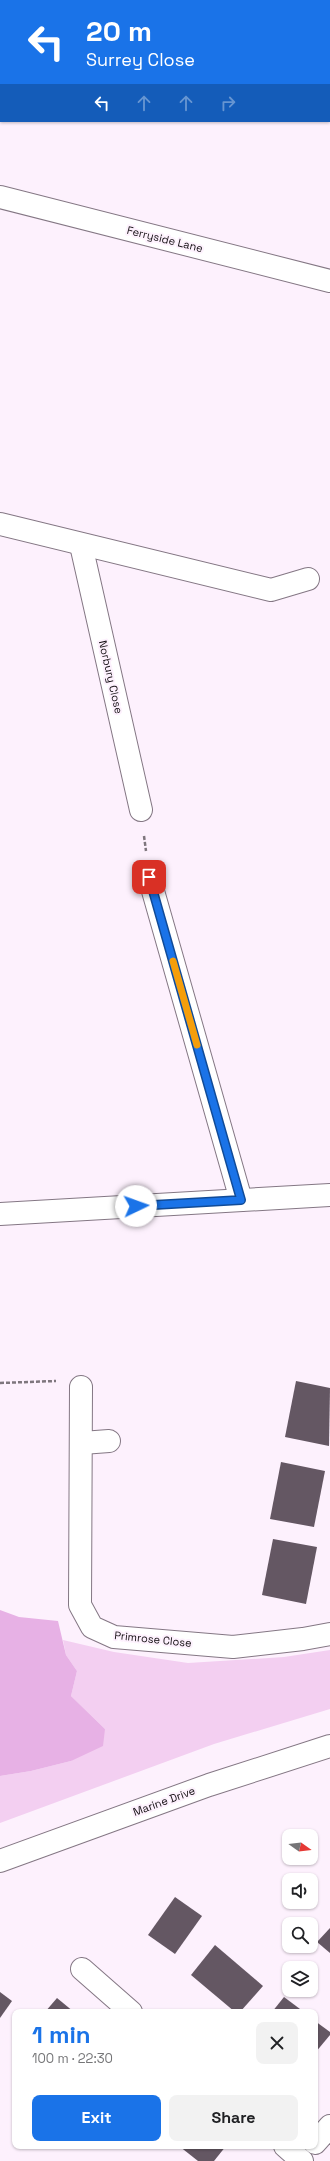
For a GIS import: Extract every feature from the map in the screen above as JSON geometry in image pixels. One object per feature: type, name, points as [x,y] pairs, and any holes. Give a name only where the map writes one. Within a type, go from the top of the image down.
[{"type":"street","name":"Ferryside Lane","points":[[0,197],[330,281]]},
{"type":"street","points":[[0,524],[81,545],[271,590],[308,579]]},
{"type":"street","name":"Norbury Close","points":[[81,545],[140,810]]},
{"type":"street","points":[[149,877],[241,1200]]},
{"type":"street","points":[[0,1214],[330,1195]]},
{"type":"street","name":"Primrose Close","points":[[81,1387],[82,1443],[80,1605],[92,1627],[114,1637],[233,1647],[303,1640],[330,1634]]},
{"type":"street","points":[[82,1443],[109,1441]]},
{"type":"street","name":"Marine Drive","points":[[0,1861],[208,1786],[330,1746]]},
{"type":"street","points":[[82,1969],[128,2009]]},
{"type":"street","points":[[318,2140],[330,2126]]},
{"type":"path","points":[[140,810],[149,877]]},
{"type":"path","points":[[0,1383],[82,1380],[81,1387]]},
{"type":"shaded area","points":[[0,1610],[19,1617],[58,1621],[66,1655],[77,1671],[71,1696],[105,1729],[103,1746],[71,1761],[31,1771],[0,1776]]},
{"type":"shaded area","points":[[63,1640],[114,1652],[188,1663],[284,1657],[330,1650],[330,1709],[214,1744],[0,1823],[0,1776],[31,1771],[71,1761],[105,1729],[71,1696],[77,1671],[66,1655]]},
{"type":"building","points":[[296,1381],[330,1388],[329,1446],[285,1437]]},
{"type":"building","points":[[281,1462],[325,1471],[314,1527],[270,1519]]},
{"type":"building","points":[[273,1539],[317,1547],[306,1604],[262,1595]]},
{"type":"building","points":[[175,1897],[202,1916],[175,1954],[148,1935]]},
{"type":"building","points":[[330,1928],[330,1953],[318,1943],[318,1941]]},
{"type":"building","points":[[215,1945],[263,1986],[243,2009],[231,2009],[191,1975]]},
{"type":"building","points":[[0,1992],[12,2001],[0,2018]]},
{"type":"building","points":[[284,1997],[300,2009],[274,2009]]},
{"type":"building","points":[[57,1998],[70,2009],[48,2009]]},
{"type":"building","points":[[318,2023],[330,2032],[330,2035],[318,2049]]},
{"type":"building","points":[[183,2149],[224,2149],[214,2161],[198,2161]]},
{"type":"slow traffic","points":[[173,961],[197,1045]]},
{"type":"route","points":[[136,1206],[241,1200],[149,877]]}]
